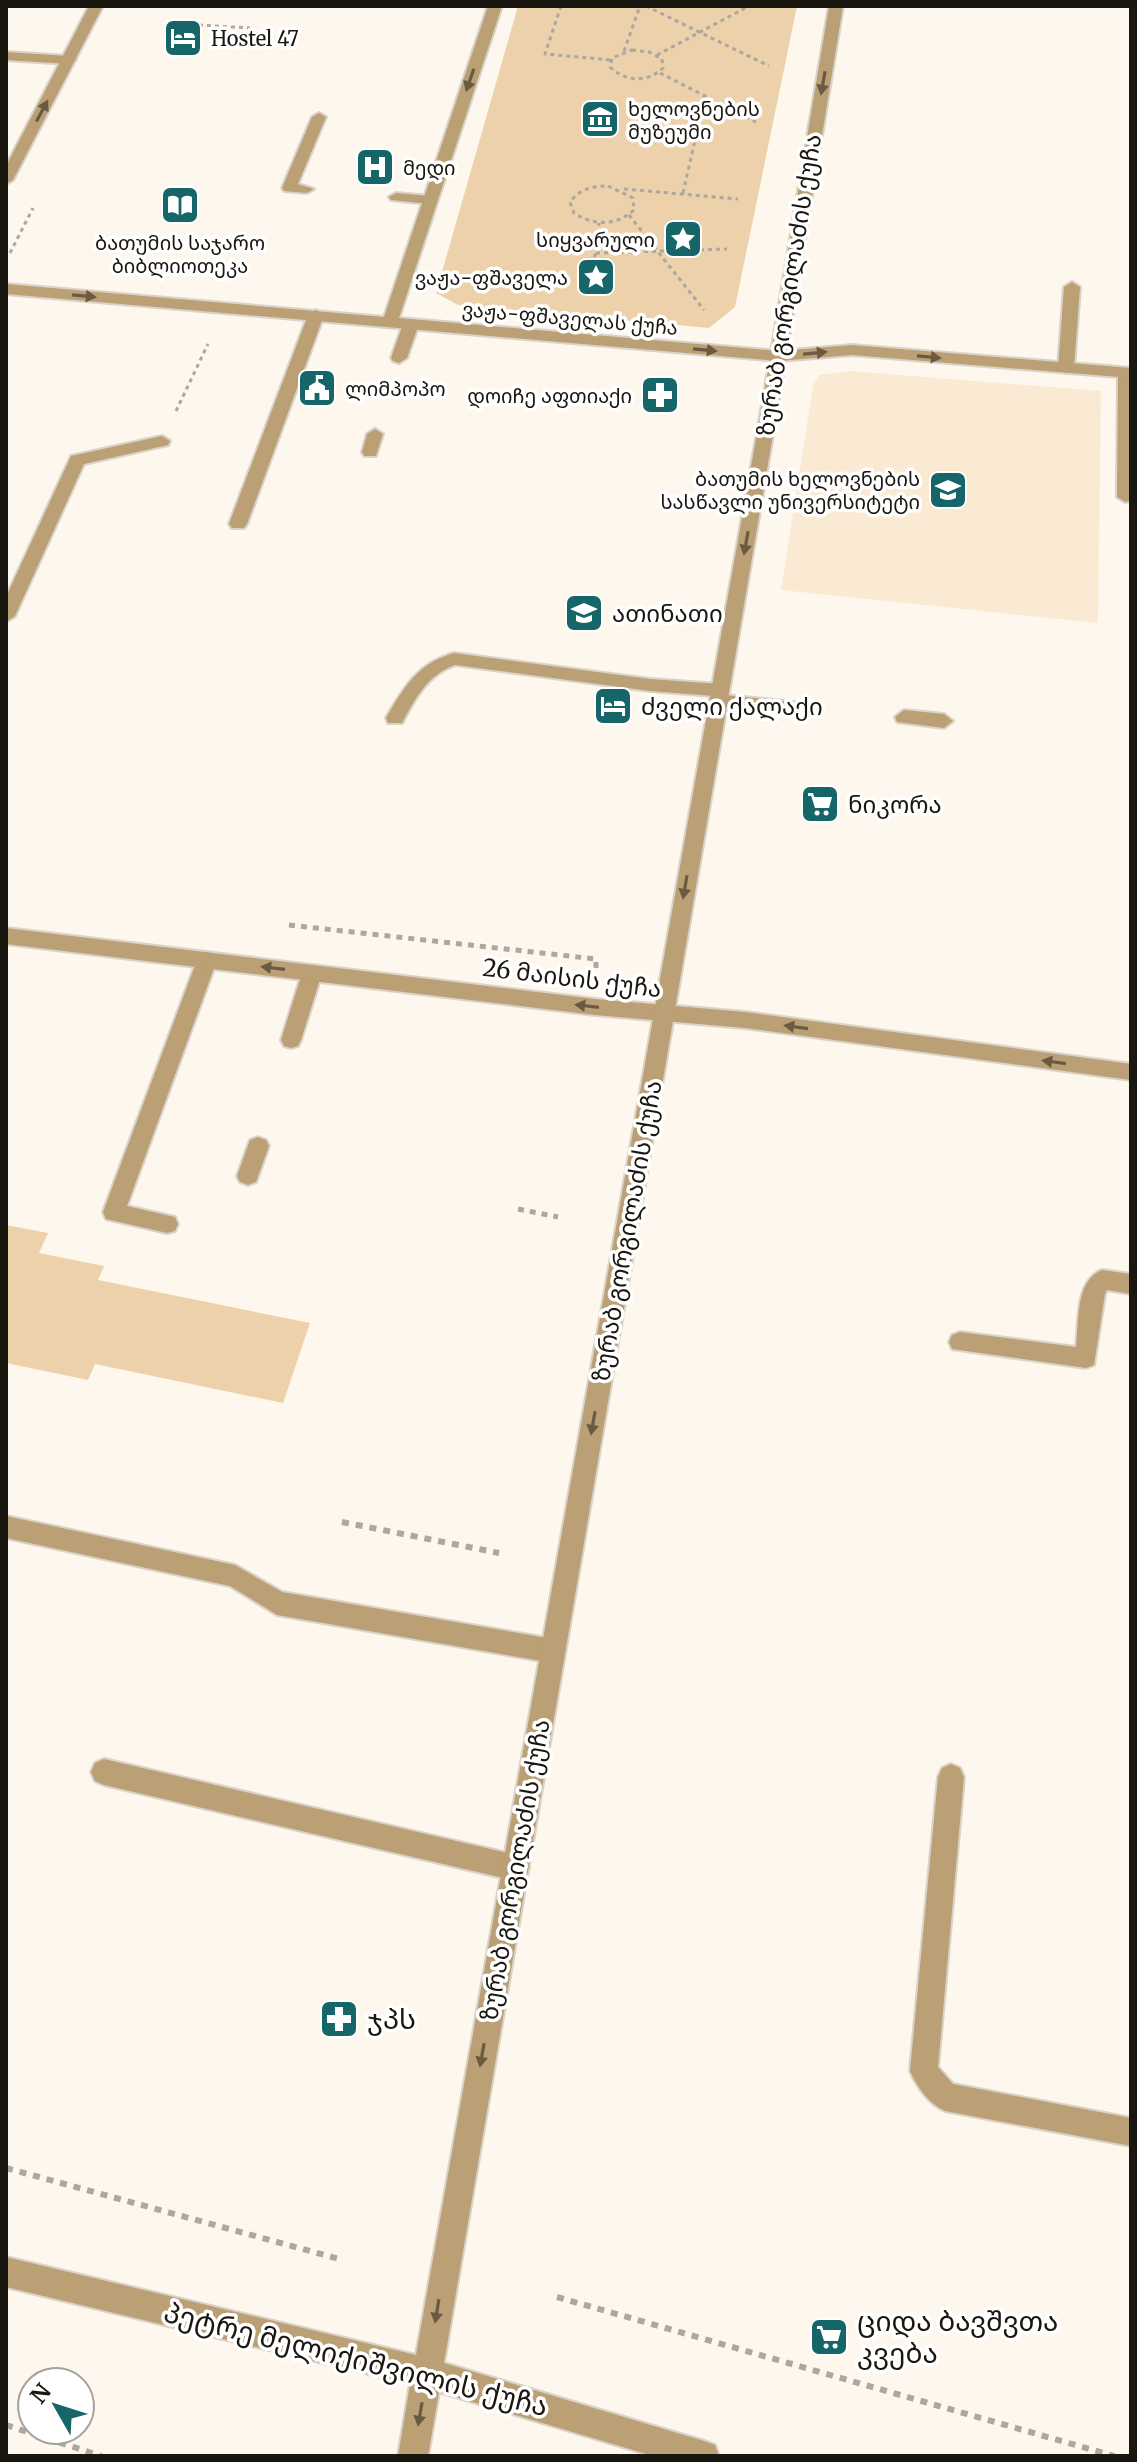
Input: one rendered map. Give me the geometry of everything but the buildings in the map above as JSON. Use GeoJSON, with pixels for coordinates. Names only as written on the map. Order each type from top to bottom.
{"type":"FeatureCollection","features":[{"type":"Feature","properties":{"kind":"street"},"geometry":{"type":"LineString","coordinates":[[6,180],[12,155],[69,60],[96,6]]}},
{"type":"Feature","properties":{"kind":"street"},"geometry":{"type":"LineString","coordinates":[[390,323],[495,6]]}},
{"type":"Feature","properties":{"kind":"street","name":"ზურაბ გორგილაძის ქუჩა"},"geometry":{"type":"LineString","coordinates":[[413,2456],[779,356],[836,6]]}},
{"type":"Feature","properties":{"kind":"street"},"geometry":{"type":"LineString","coordinates":[[6,56],[69,60]]}},
{"type":"Feature","properties":{"kind":"street"},"geometry":{"type":"LineString","coordinates":[[307,189],[289,188],[319,117]]}},
{"type":"Feature","properties":{"kind":"street"},"geometry":{"type":"LineString","coordinates":[[396,197],[430,200]]}},
{"type":"Feature","properties":{"kind":"street"},"geometry":{"type":"LineString","coordinates":[[1066,368],[1072,287]]}},
{"type":"Feature","properties":{"kind":"street","name":"ვაჟა-ფშაველას ქუჩა"},"geometry":{"type":"LineString","coordinates":[[6,289],[779,356],[852,350],[1128,373]]}},
{"type":"Feature","properties":{"kind":"street"},"geometry":{"type":"LineString","coordinates":[[238,524],[316,315]]}},
{"type":"Feature","properties":{"kind":"street"},"geometry":{"type":"LineString","coordinates":[[399,358],[411,324]]}},
{"type":"Feature","properties":{"kind":"street"},"geometry":{"type":"LineString","coordinates":[[1125,497],[1128,373]]}},
{"type":"Feature","properties":{"kind":"street"},"geometry":{"type":"LineString","coordinates":[[370,452],[375,434]]}},
{"type":"Feature","properties":{"kind":"street"},"geometry":{"type":"LineString","coordinates":[[6,616],[77,460],[162,441]]}},
{"type":"Feature","properties":{"kind":"street"},"geometry":{"type":"LineString","coordinates":[[395,718],[422,674],[438,663],[454,659],[794,708]]}},
{"type":"Feature","properties":{"kind":"street"},"geometry":{"type":"LineString","coordinates":[[904,717],[944,721]]}},
{"type":"Feature","properties":{"kind":"street","name":"26 მაისის ქუჩა"},"geometry":{"type":"LineString","coordinates":[[6,936],[664,1015],[745,1020],[1131,1072]]}},
{"type":"Feature","properties":{"kind":"street"},"geometry":{"type":"LineString","coordinates":[[167,1224],[114,1212],[207,960]]}},
{"type":"Feature","properties":{"kind":"street"},"geometry":{"type":"LineString","coordinates":[[291,1040],[312,973]]}},
{"type":"Feature","properties":{"kind":"street"},"geometry":{"type":"LineString","coordinates":[[248,1176],[258,1146]]}},
{"type":"Feature","properties":{"kind":"street"},"geometry":{"type":"LineString","coordinates":[[960,1342],[1086,1358],[1094,1291],[1102,1280],[1131,1284]]}},
{"type":"Feature","properties":{"kind":"street"},"geometry":{"type":"LineString","coordinates":[[6,1527],[235,1576],[277,1603],[553,1651]]}},
{"type":"Feature","properties":{"kind":"street"},"geometry":{"type":"LineString","coordinates":[[104,1772],[516,1868]]}},
{"type":"Feature","properties":{"kind":"street"},"geometry":{"type":"LineString","coordinates":[[951,1777],[924,2071],[945,2097],[1131,2132]]}},
{"type":"Feature","properties":{"kind":"street","name":"პეტრე მელიქიშვილის ქუჩა"},"geometry":{"type":"LineString","coordinates":[[6,2272],[427,2373],[704,2456]]}},
{"type":"Feature","properties":{"kind":"path"},"geometry":{"type":"LineString","coordinates":[[561,6],[545,54],[611,60],[624,52],[641,50],[657,55],[664,63],[660,73],[646,79],[627,78],[614,72],[611,60]]}},
{"type":"Feature","properties":{"kind":"path"},"geometry":{"type":"LineString","coordinates":[[624,52],[643,6],[769,66]]}},
{"type":"Feature","properties":{"kind":"path"},"geometry":{"type":"LineString","coordinates":[[657,55],[749,6]]}},
{"type":"Feature","properties":{"kind":"path"},"geometry":{"type":"LineString","coordinates":[[199,25],[250,28]]}},
{"type":"Feature","properties":{"kind":"path"},"geometry":{"type":"LineString","coordinates":[[660,73],[756,122]]}},
{"type":"Feature","properties":{"kind":"path"},"geometry":{"type":"LineString","coordinates":[[683,193],[705,96]]}},
{"type":"Feature","properties":{"kind":"path"},"geometry":{"type":"LineString","coordinates":[[619,189],[633,198],[634,210],[629,215],[610,223],[599,223],[574,213],[570,202],[573,196],[598,186],[738,199]]}},
{"type":"Feature","properties":{"kind":"path"},"geometry":{"type":"LineString","coordinates":[[629,215],[712,320]]}},
{"type":"Feature","properties":{"kind":"path"},"geometry":{"type":"LineString","coordinates":[[588,272],[596,253],[599,223]]}},
{"type":"Feature","properties":{"kind":"path"},"geometry":{"type":"LineString","coordinates":[[596,253],[727,249]]}},
{"type":"Feature","properties":{"kind":"path"},"geometry":{"type":"LineString","coordinates":[[162,441],[213,332]]}},
{"type":"Feature","properties":{"kind":"path"},"geometry":{"type":"LineString","coordinates":[[286,925],[596,959]]}},
{"type":"Feature","properties":{"kind":"path"},"geometry":{"type":"LineString","coordinates":[[518,1209],[558,1217]]}},
{"type":"Feature","properties":{"kind":"path"},"geometry":{"type":"LineString","coordinates":[[342,1522],[499,1553]]}},
{"type":"Feature","properties":{"kind":"path"},"geometry":{"type":"LineString","coordinates":[[6,2168],[343,2260]]}},
{"type":"Feature","properties":{"kind":"path"},"geometry":{"type":"LineString","coordinates":[[557,2297],[1114,2456]]}},
{"type":"Feature","properties":{"kind":"path"},"geometry":{"type":"LineString","coordinates":[[6,2425],[101,2456]]}},
{"type":"Feature","properties":{"kind":"shaded area"},"geometry":{"type":"Polygon","coordinates":[[[518,6],[797,6],[735,307],[709,328],[458,305],[436,293],[518,6]]]}},
{"type":"Feature","properties":{"kind":"shaded area","name":"ბათუმის ხელოვნების სასწავლი უნივერსიტეტი"},"geometry":{"type":"Polygon","coordinates":[[[850,371],[1101,391],[1098,623],[781,590],[813,386],[819,375],[850,371]]]}},
{"type":"Feature","properties":{"kind":"shaded area"},"geometry":{"type":"Polygon","coordinates":[[[6,1225],[48,1233],[39,1253],[104,1266],[98,1280],[310,1323],[283,1403],[95,1364],[88,1380],[6,1363],[6,1225]]]}},
{"type":"Feature","properties":{"kind":"place","name":"Hostel 47"},"geometry":{"type":"Point","coordinates":[183,38]}},
{"type":"Feature","properties":{"kind":"place","name":"ხელოვნების მუზეუმი"},"geometry":{"type":"Point","coordinates":[600,119]}},
{"type":"Feature","properties":{"kind":"place","name":"მედი"},"geometry":{"type":"Point","coordinates":[375,167]}},
{"type":"Feature","properties":{"kind":"place","name":"ბათუმის საჯარო ბიბლიოთეკა"},"geometry":{"type":"Point","coordinates":[180,205]}},
{"type":"Feature","properties":{"kind":"place","name":"სიყვარული"},"geometry":{"type":"Point","coordinates":[683,239]}},
{"type":"Feature","properties":{"kind":"place","name":"ვაჟა-ფშაველა"},"geometry":{"type":"Point","coordinates":[596,277]}},
{"type":"Feature","properties":{"kind":"place","name":"ლიმპოპო"},"geometry":{"type":"Point","coordinates":[317,388]}},
{"type":"Feature","properties":{"kind":"place","name":"დოიჩე აფთიაქი"},"geometry":{"type":"Point","coordinates":[660,395]}},
{"type":"Feature","properties":{"kind":"place","name":"ბათუმის ხელოვნების სასწავლი უნივერსიტეტი"},"geometry":{"type":"Point","coordinates":[948,490]}},
{"type":"Feature","properties":{"kind":"place","name":"ათინათი"},"geometry":{"type":"Point","coordinates":[584,613]}},
{"type":"Feature","properties":{"kind":"place","name":"ძველი ქალაქი"},"geometry":{"type":"Point","coordinates":[613,706]}},
{"type":"Feature","properties":{"kind":"place","name":"ნიკორა"},"geometry":{"type":"Point","coordinates":[820,804]}},
{"type":"Feature","properties":{"kind":"place","name":"ჯპს"},"geometry":{"type":"Point","coordinates":[339,2019]}},
{"type":"Feature","properties":{"kind":"place","name":"ციდა ბავშვთა კვება"},"geometry":{"type":"Point","coordinates":[829,2337]}}]}
